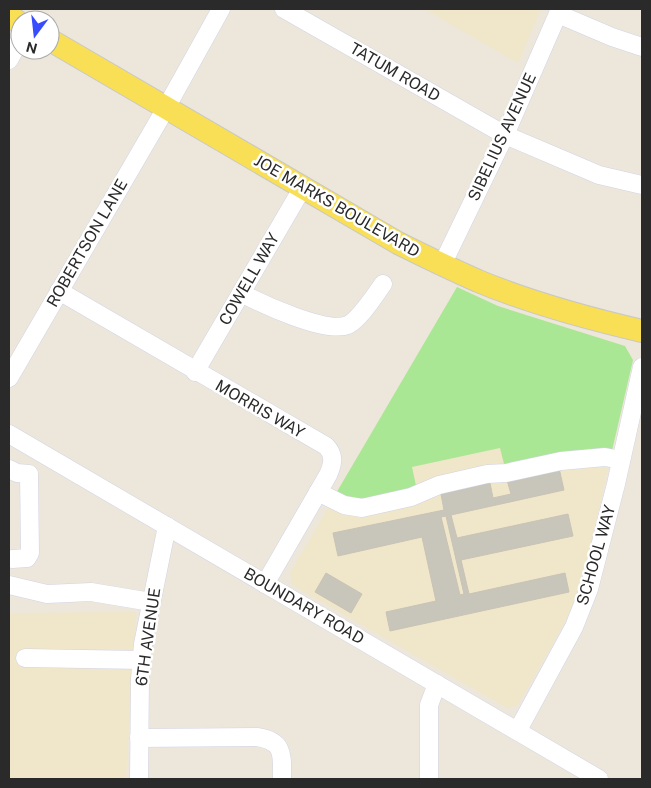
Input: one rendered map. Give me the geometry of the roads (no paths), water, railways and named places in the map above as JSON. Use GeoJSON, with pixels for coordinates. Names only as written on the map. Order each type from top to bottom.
{"type":"FeatureCollection","features":[{"type":"Feature","properties":{"kind":"main road","name":"JOE MARKS BOULEVARD"},"geometry":{"type":"LineString","coordinates":[[60,46],[398,243],[442,265],[555,309],[642,331]]}},
{"type":"Feature","properties":{"kind":"street"},"geometry":{"type":"LineString","coordinates":[[166,108],[221,9]]}},
{"type":"Feature","properties":{"kind":"street","name":"TATUM ROAD"},"geometry":{"type":"LineString","coordinates":[[284,9],[505,134],[599,175],[642,185]]}},
{"type":"Feature","properties":{"kind":"street"},"geometry":{"type":"LineString","coordinates":[[559,12],[619,40],[642,47]]}},
{"type":"Feature","properties":{"kind":"street","name":"SIBELIUS AVENUE"},"geometry":{"type":"LineString","coordinates":[[442,265],[505,134],[559,12]]}},
{"type":"Feature","properties":{"kind":"street","name":"ROBERTSON LANE"},"geometry":{"type":"LineString","coordinates":[[9,378],[166,108]]}},
{"type":"Feature","properties":{"kind":"street","name":"COWELL WAY"},"geometry":{"type":"LineString","coordinates":[[196,372],[302,187]]}},
{"type":"Feature","properties":{"kind":"street"},"geometry":{"type":"LineString","coordinates":[[241,293],[286,314],[330,326],[341,327],[355,320],[383,284]]}},
{"type":"Feature","properties":{"kind":"street","name":"MORRIS WAY"},"geometry":{"type":"LineString","coordinates":[[58,291],[328,449],[333,459],[330,469],[265,584]]}},
{"type":"Feature","properties":{"kind":"street","name":"SCHOOL WAY"},"geometry":{"type":"LineString","coordinates":[[518,730],[574,627],[589,589],[642,367]]}},
{"type":"Feature","properties":{"kind":"street","name":"BOUNDARY ROAD"},"geometry":{"type":"LineString","coordinates":[[9,434],[518,730],[596,778]]}},
{"type":"Feature","properties":{"kind":"street"},"geometry":{"type":"LineString","coordinates":[[12,559],[27,558],[30,552],[30,474],[42,454]]}},
{"type":"Feature","properties":{"kind":"street"},"geometry":{"type":"LineString","coordinates":[[318,492],[344,505],[362,508],[411,497],[439,485],[487,474],[506,473],[561,461],[605,457],[621,460]]}},
{"type":"Feature","properties":{"kind":"street"},"geometry":{"type":"LineString","coordinates":[[9,469],[17,473],[30,474]]}},
{"type":"Feature","properties":{"kind":"street","name":"6TH AVENUE"},"geometry":{"type":"LineString","coordinates":[[139,779],[142,660],[151,602],[167,526]]}},
{"type":"Feature","properties":{"kind":"street"},"geometry":{"type":"LineString","coordinates":[[9,585],[47,594],[91,592],[151,602]]}},
{"type":"Feature","properties":{"kind":"street"},"geometry":{"type":"LineString","coordinates":[[25,658],[142,660]]}},
{"type":"Feature","properties":{"kind":"street"},"geometry":{"type":"LineString","coordinates":[[429,779],[429,705],[437,684]]}},
{"type":"Feature","properties":{"kind":"street"},"geometry":{"type":"LineString","coordinates":[[139,738],[267,738],[276,744],[281,752],[282,779]]}}]}
